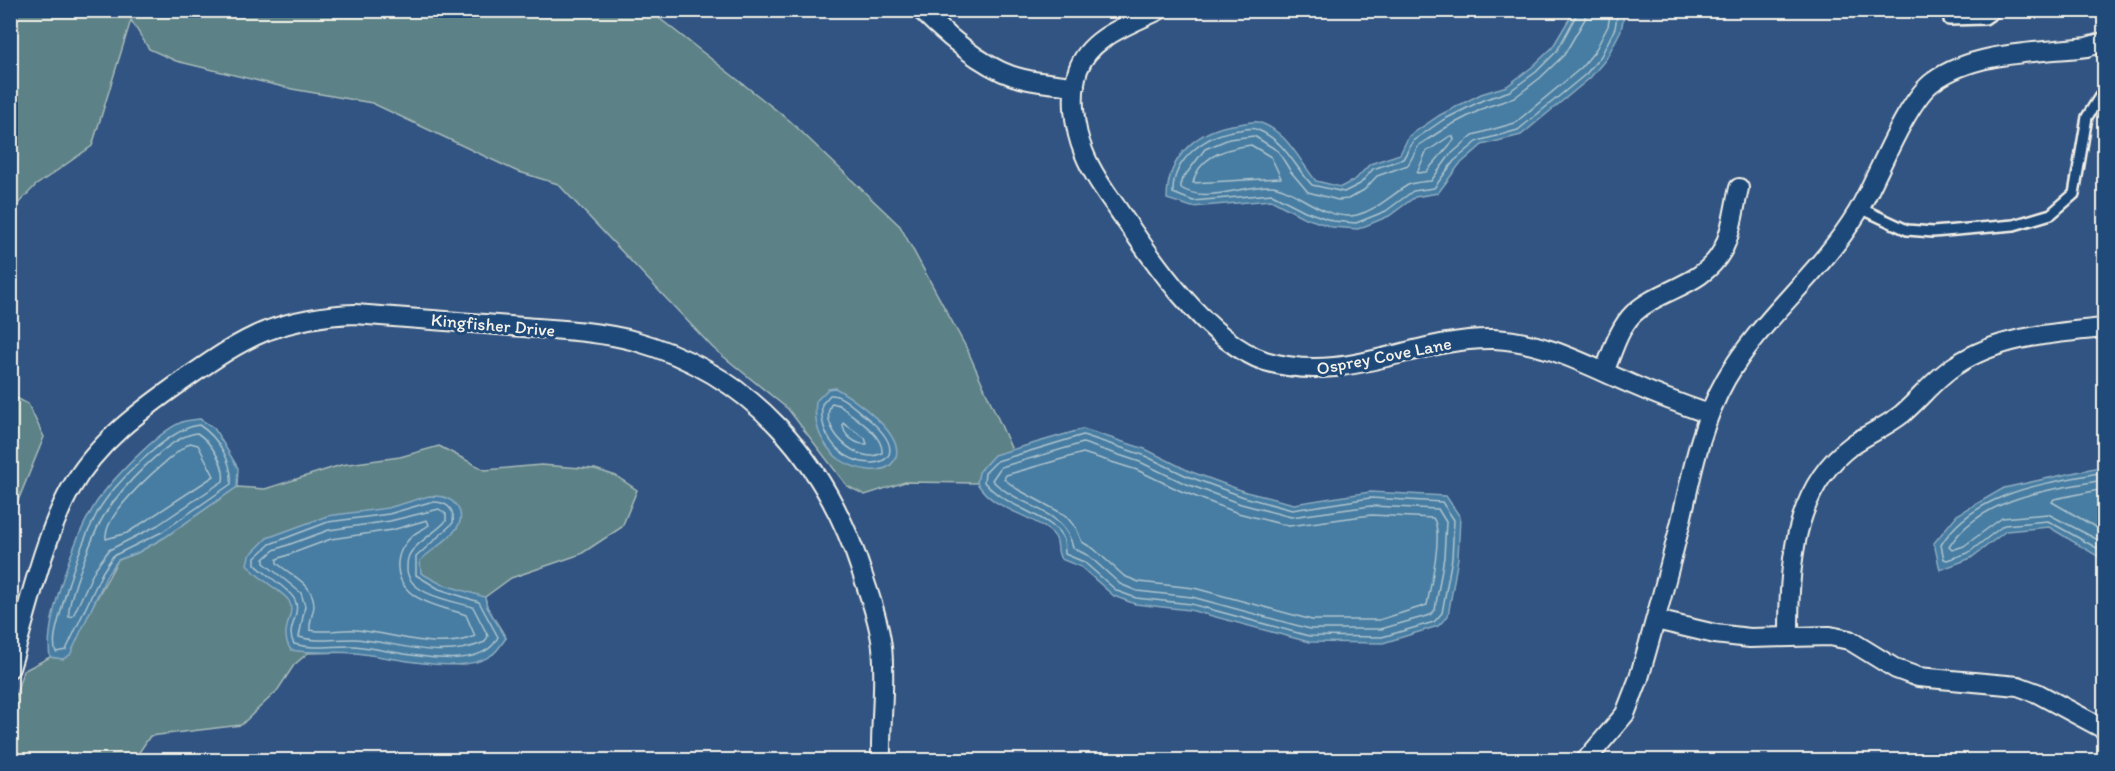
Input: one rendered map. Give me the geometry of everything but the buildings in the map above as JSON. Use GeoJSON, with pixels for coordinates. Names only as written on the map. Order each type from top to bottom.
{"type":"FeatureCollection","features":[{"type":"Feature","properties":{"kind":"street"},"geometry":{"type":"LineString","coordinates":[[921,10],[985,63],[1003,73],[1023,79],[1075,86]]}},
{"type":"Feature","properties":{"kind":"street","name":"Osprey Cove Lane"},"geometry":{"type":"LineString","coordinates":[[1159,10],[1115,31],[1095,45],[1078,69],[1075,86],[1078,133],[1094,173],[1173,285],[1219,334],[1239,349],[1262,360],[1291,368],[1331,369],[1457,342],[1492,339],[1550,349],[1709,414]]}},
{"type":"Feature","properties":{"kind":"street"},"geometry":{"type":"LineString","coordinates":[[1586,760],[1625,714],[1639,678],[1656,620],[1698,446],[1709,414],[1746,346],[1771,315],[1820,264],[1860,208],[1914,100],[1934,80],[1974,63],[2087,47],[2104,42]]}},
{"type":"Feature","properties":{"kind":"street"},"geometry":{"type":"LineString","coordinates":[[1604,372],[1624,325],[1633,314],[1697,279],[1711,267],[1724,247],[1739,188]]}},
{"type":"Feature","properties":{"kind":"street","name":"Kingfisher Drive"},"geometry":{"type":"LineString","coordinates":[[10,668],[55,524],[70,491],[84,468],[131,417],[231,348],[295,321],[325,315],[356,314],[593,333],[652,347],[705,370],[764,413],[815,471],[836,504],[852,541],[871,599],[882,645],[881,760]]}},
{"type":"Feature","properties":{"kind":"street"},"geometry":{"type":"LineString","coordinates":[[1789,636],[1789,586],[1794,546],[1812,493],[1836,459],[1851,446],[1900,416],[1948,371],[1978,352],[2041,334],[2104,328]]}},
{"type":"Feature","properties":{"kind":"street"},"geometry":{"type":"LineString","coordinates":[[1656,620],[1715,634],[1750,638],[1830,636],[1849,640],[1896,669],[1918,677],[2018,686],[2037,693],[2104,729]]}},
{"type":"Feature","properties":{"kind":"lane"},"geometry":{"type":"LineString","coordinates":[[1949,20],[1986,19],[1998,10]]}},
{"type":"Feature","properties":{"kind":"lane"},"geometry":{"type":"LineString","coordinates":[[1860,208],[1907,230],[1933,232],[2014,225],[2051,214],[2074,194],[2087,117],[2104,90]]}},
{"type":"Feature","properties":{"kind":"green space"},"geometry":{"type":"Polygon","coordinates":[[[11,11],[650,11],[789,120],[900,226],[967,349],[1012,450],[989,461],[982,470],[977,483],[905,482],[865,495],[847,486],[788,409],[713,348],[558,184],[516,171],[372,103],[292,89],[176,61],[149,49],[131,20],[92,146],[35,186],[11,211],[11,11]]]}},
{"type":"Feature","properties":{"kind":"green space"},"geometry":{"type":"Polygon","coordinates":[[[11,395],[28,404],[44,437],[11,518],[11,395]]]}},
{"type":"Feature","properties":{"kind":"green space"},"geometry":{"type":"Polygon","coordinates":[[[439,446],[485,470],[541,465],[595,469],[616,476],[637,490],[622,527],[581,554],[511,578],[485,597],[487,607],[506,638],[493,654],[462,665],[417,662],[354,652],[308,653],[294,665],[277,691],[241,725],[150,736],[134,760],[11,760],[11,711],[23,671],[50,657],[63,659],[118,560],[137,553],[165,537],[237,487],[265,489],[341,465],[400,457],[439,446]]]}},
{"type":"Feature","properties":{"kind":"water"},"geometry":{"type":"Polygon","coordinates":[[[1574,11],[1625,11],[1621,30],[1606,59],[1590,78],[1521,135],[1482,145],[1459,165],[1438,193],[1415,197],[1389,216],[1358,229],[1332,227],[1303,217],[1271,200],[1192,207],[1167,199],[1172,170],[1179,157],[1198,138],[1225,127],[1254,122],[1268,126],[1284,139],[1316,181],[1341,187],[1356,179],[1370,164],[1400,154],[1409,136],[1440,115],[1481,94],[1507,86],[1552,48],[1574,11]]]}},
{"type":"Feature","properties":{"kind":"water"},"geometry":{"type":"Polygon","coordinates":[[[835,388],[854,400],[887,430],[897,451],[894,461],[889,466],[883,469],[867,470],[852,466],[839,459],[826,446],[817,426],[816,401],[828,389],[835,388]]]}},
{"type":"Feature","properties":{"kind":"water"},"geometry":{"type":"Polygon","coordinates":[[[200,419],[214,428],[238,468],[237,487],[165,537],[137,553],[118,560],[107,575],[70,655],[63,659],[50,657],[49,642],[52,623],[62,581],[77,539],[99,498],[120,473],[160,436],[182,422],[200,419]]]}},
{"type":"Feature","properties":{"kind":"water"},"geometry":{"type":"Polygon","coordinates":[[[1083,429],[1145,449],[1189,471],[1246,492],[1294,504],[1370,492],[1446,496],[1460,517],[1458,558],[1448,616],[1438,626],[1383,643],[1309,642],[1190,610],[1135,604],[1114,596],[1081,567],[1061,559],[1052,533],[993,500],[977,483],[979,472],[994,455],[1083,429]]]}},
{"type":"Feature","properties":{"kind":"water"},"geometry":{"type":"Polygon","coordinates":[[[2104,466],[2104,560],[2049,527],[2006,531],[1971,558],[1940,570],[1934,543],[1957,515],[2004,488],[2104,466]]]}},
{"type":"Feature","properties":{"kind":"water"},"geometry":{"type":"Polygon","coordinates":[[[429,496],[443,497],[452,501],[460,513],[460,521],[450,536],[420,561],[421,573],[441,584],[485,597],[487,607],[506,638],[497,650],[481,660],[447,665],[355,653],[291,650],[286,636],[291,612],[289,601],[251,570],[247,564],[249,556],[267,538],[327,516],[388,508],[429,496]]]}}]}
